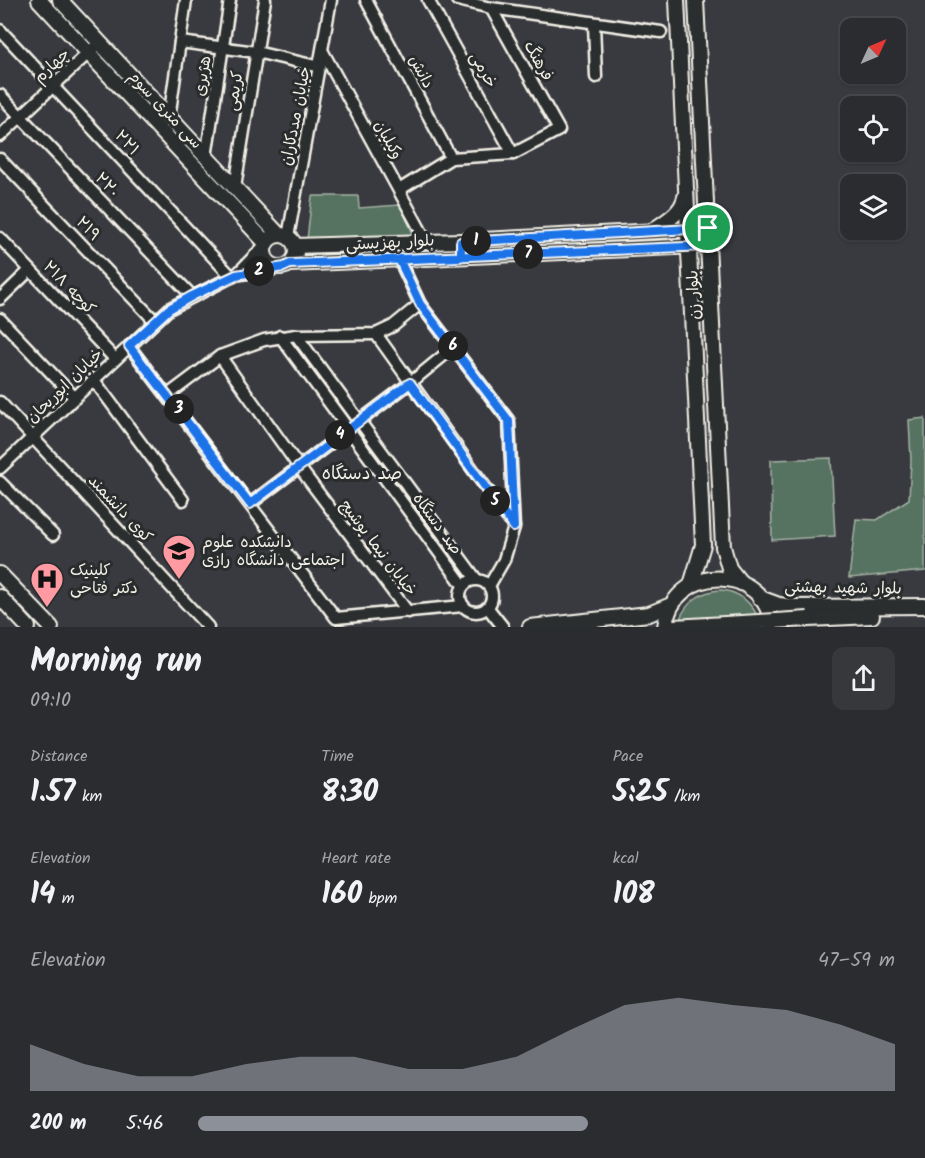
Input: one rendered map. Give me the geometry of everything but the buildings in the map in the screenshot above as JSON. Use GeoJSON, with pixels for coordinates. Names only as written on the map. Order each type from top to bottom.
{"type":"FeatureCollection","features":[{"type":"Feature","properties":{"kind":"main road","name":"سی متری سوم"},"geometry":{"type":"LineString","coordinates":[[39,0],[169,118],[288,240]]}},
{"type":"Feature","properties":{"kind":"main road","name":"سی متری سوم"},"geometry":{"type":"LineString","coordinates":[[60,0],[94,48],[266,244]]}},
{"type":"Feature","properties":{"kind":"main road","name":"بلوار زن"},"geometry":{"type":"LineString","coordinates":[[677,0],[703,545],[691,585]]}},
{"type":"Feature","properties":{"kind":"main road","name":"بلوار زن"},"geometry":{"type":"LineString","coordinates":[[696,0],[723,547],[729,567],[741,583]]}},
{"type":"Feature","properties":{"kind":"main road"},"geometry":{"type":"LineString","coordinates":[[652,231],[677,212],[684,203],[687,192]]}},
{"type":"Feature","properties":{"kind":"main road","name":"بلوار بهزیستی"},"geometry":{"type":"LineString","coordinates":[[288,240],[461,242],[708,228]]}},
{"type":"Feature","properties":{"kind":"main road"},"geometry":{"type":"LineString","coordinates":[[272,237],[288,240],[296,256],[285,266],[271,265],[264,252],[266,244],[272,237]]}},
{"type":"Feature","properties":{"kind":"main road"},"geometry":{"type":"LineString","coordinates":[[461,242],[461,257]]}},
{"type":"Feature","properties":{"kind":"main road","name":"بلوار بهزیستی"},"geometry":{"type":"LineString","coordinates":[[285,266],[708,246]]}},
{"type":"Feature","properties":{"kind":"main road"},"geometry":{"type":"LineString","coordinates":[[702,533],[711,537],[723,532]]}},
{"type":"Feature","properties":{"kind":"main road"},"geometry":{"type":"LineString","coordinates":[[0,574],[47,625]]}},
{"type":"Feature","properties":{"kind":"main road"},"geometry":{"type":"LineString","coordinates":[[665,627],[671,606],[683,591],[691,585],[716,578],[741,583],[760,598],[767,609],[772,627]]}},
{"type":"Feature","properties":{"kind":"main road"},"geometry":{"type":"LineString","coordinates":[[0,597],[26,626]]}},
{"type":"Feature","properties":{"kind":"main road","name":"بلوار شهید بهشتی"},"geometry":{"type":"LineString","coordinates":[[760,598],[804,613],[925,606]]}},
{"type":"Feature","properties":{"kind":"main road"},"geometry":{"type":"LineString","coordinates":[[530,627],[631,617],[649,614],[671,606]]}},
{"type":"Feature","properties":{"kind":"main road"},"geometry":{"type":"LineString","coordinates":[[674,627],[804,613],[925,614]]}},
{"type":"Feature","properties":{"kind":"main road"},"geometry":{"type":"LineString","coordinates":[[795,627],[795,618],[804,613]]}},
{"type":"Feature","properties":{"kind":"main road"},"geometry":{"type":"LineString","coordinates":[[631,617],[644,627]]}},
{"type":"Feature","properties":{"kind":"street"},"geometry":{"type":"LineString","coordinates":[[169,118],[186,0]]}},
{"type":"Feature","properties":{"kind":"street","name":"هژبری"},"geometry":{"type":"LineString","coordinates":[[206,157],[230,0]]}},
{"type":"Feature","properties":{"kind":"street","name":"کریمی"},"geometry":{"type":"LineString","coordinates":[[235,187],[265,0]]}},
{"type":"Feature","properties":{"kind":"street","name":"خیابان مددکاران"},"geometry":{"type":"LineString","coordinates":[[288,240],[332,0]]}},
{"type":"Feature","properties":{"kind":"street","name":"دانش"},"geometry":{"type":"LineString","coordinates":[[366,0],[451,158]]}},
{"type":"Feature","properties":{"kind":"street","name":"خرمی"},"geometry":{"type":"LineString","coordinates":[[428,0],[513,154]]}},
{"type":"Feature","properties":{"kind":"street"},"geometry":{"type":"LineString","coordinates":[[457,0],[491,8],[661,32]]}},
{"type":"Feature","properties":{"kind":"street","name":"فرهنگ"},"geometry":{"type":"LineString","coordinates":[[491,8],[559,130],[513,154]]}},
{"type":"Feature","properties":{"kind":"street"},"geometry":{"type":"LineString","coordinates":[[594,23],[596,77]]}},
{"type":"Feature","properties":{"kind":"street","name":"۲۲۱"},"geometry":{"type":"LineString","coordinates":[[0,30],[234,276]]}},
{"type":"Feature","properties":{"kind":"street"},"geometry":{"type":"LineString","coordinates":[[180,42],[256,52],[320,67]]}},
{"type":"Feature","properties":{"kind":"street","name":"چهارم"},"geometry":{"type":"LineString","coordinates":[[0,136],[94,48]]}},
{"type":"Feature","properties":{"kind":"street","name":"وکیلیان"},"geometry":{"type":"LineString","coordinates":[[322,52],[428,242]]}},
{"type":"Feature","properties":{"kind":"street","name":"۲۲۰"},"geometry":{"type":"LineString","coordinates":[[0,95],[192,296]]}},
{"type":"Feature","properties":{"kind":"street"},"geometry":{"type":"LineString","coordinates":[[399,190],[451,158],[513,154]]}},
{"type":"Feature","properties":{"kind":"street","name":"۲۱۹"},"geometry":{"type":"LineString","coordinates":[[0,159],[155,321]]}},
{"type":"Feature","properties":{"kind":"street","name":"کوچه ۲۱۸"},"geometry":{"type":"LineString","coordinates":[[0,238],[115,359]]}},
{"type":"Feature","properties":{"kind":"street"},"geometry":{"type":"LineString","coordinates":[[234,276],[266,244]]}},
{"type":"Feature","properties":{"kind":"street"},"geometry":{"type":"LineString","coordinates":[[399,259],[420,304],[509,421],[514,527],[504,560],[489,586]]}},
{"type":"Feature","properties":{"kind":"street","name":"خیابان ابوریحان"},"geometry":{"type":"LineString","coordinates":[[0,468],[169,309],[234,276],[285,266]]}},
{"type":"Feature","properties":{"kind":"street"},"geometry":{"type":"LineString","coordinates":[[0,298],[30,270]]}},
{"type":"Feature","properties":{"kind":"street"},"geometry":{"type":"LineString","coordinates":[[168,395],[220,357],[264,340],[296,334],[376,334],[393,326],[420,304]]}},
{"type":"Feature","properties":{"kind":"street"},"geometry":{"type":"LineString","coordinates":[[0,319],[75,398]]}},
{"type":"Feature","properties":{"kind":"street","name":"صد دستگاه"},"geometry":{"type":"LineString","coordinates":[[296,334],[476,579]]}},
{"type":"Feature","properties":{"kind":"street"},"geometry":{"type":"LineString","coordinates":[[376,334],[514,527]]}},
{"type":"Feature","properties":{"kind":"street","name":"صد دستگاه"},"geometry":{"type":"LineString","coordinates":[[280,336],[463,585]]}},
{"type":"Feature","properties":{"kind":"street"},"geometry":{"type":"LineString","coordinates":[[129,346],[336,618],[463,606]]}},
{"type":"Feature","properties":{"kind":"street"},"geometry":{"type":"LineString","coordinates":[[250,504],[454,347]]}},
{"type":"Feature","properties":{"kind":"street","name":"خیابان نیما یوشیج"},"geometry":{"type":"LineString","coordinates":[[220,357],[298,467],[408,612]]}},
{"type":"Feature","properties":{"kind":"street"},"geometry":{"type":"LineString","coordinates":[[94,380],[183,500]]}},
{"type":"Feature","properties":{"kind":"street","name":"کوی دانشمند"},"geometry":{"type":"LineString","coordinates":[[0,402],[208,627]]}},
{"type":"Feature","properties":{"kind":"street"},"geometry":{"type":"LineString","coordinates":[[0,482],[53,535]]}},
{"type":"Feature","properties":{"kind":"street"},"geometry":{"type":"LineString","coordinates":[[476,579],[486,582],[492,597],[488,608],[475,612],[468,611],[459,596],[463,585],[476,579]]}},
{"type":"Feature","properties":{"kind":"street"},"geometry":{"type":"LineString","coordinates":[[488,608],[503,627]]}},
{"type":"Feature","properties":{"kind":"green space"},"geometry":{"type":"Polygon","coordinates":[[[312,196],[358,196],[359,208],[400,205],[414,236],[307,240],[312,196]]]}},
{"type":"Feature","properties":{"kind":"green space"},"geometry":{"type":"Polygon","coordinates":[[[925,418],[925,571],[849,578],[856,519],[877,520],[909,499],[911,461],[909,420],[925,418]]]}},
{"type":"Feature","properties":{"kind":"green space"},"geometry":{"type":"Polygon","coordinates":[[[831,458],[835,536],[772,540],[771,460],[831,458]]]}},
{"type":"Feature","properties":{"kind":"green space"},"geometry":{"type":"Polygon","coordinates":[[[721,590],[735,593],[745,600],[754,610],[760,622],[679,621],[686,608],[695,599],[701,595],[721,590]]]}},
{"type":"Feature","properties":{"kind":"place","name":"دانشکده علوم اجتماعی دانشگاه رازی"},"geometry":{"type":"Point","coordinates":[179,580]}},
{"type":"Feature","properties":{"kind":"place","name":"کلینیک دکتر فتاحی"},"geometry":{"type":"Point","coordinates":[47,608]}},
{"type":"Feature","properties":{"kind":"district","name":"صد دستگاه"},"geometry":{"type":"Point","coordinates":[362,474]}},
{"type":"Feature","properties":{"kind":"route"},"geometry":{"type":"LineString","coordinates":[[708,228],[461,242],[461,257],[399,259],[290,264],[236,275],[169,309],[129,346],[250,504],[410,383],[514,527],[509,421],[454,347],[426,314],[399,259],[708,246],[708,228]]}}]}
